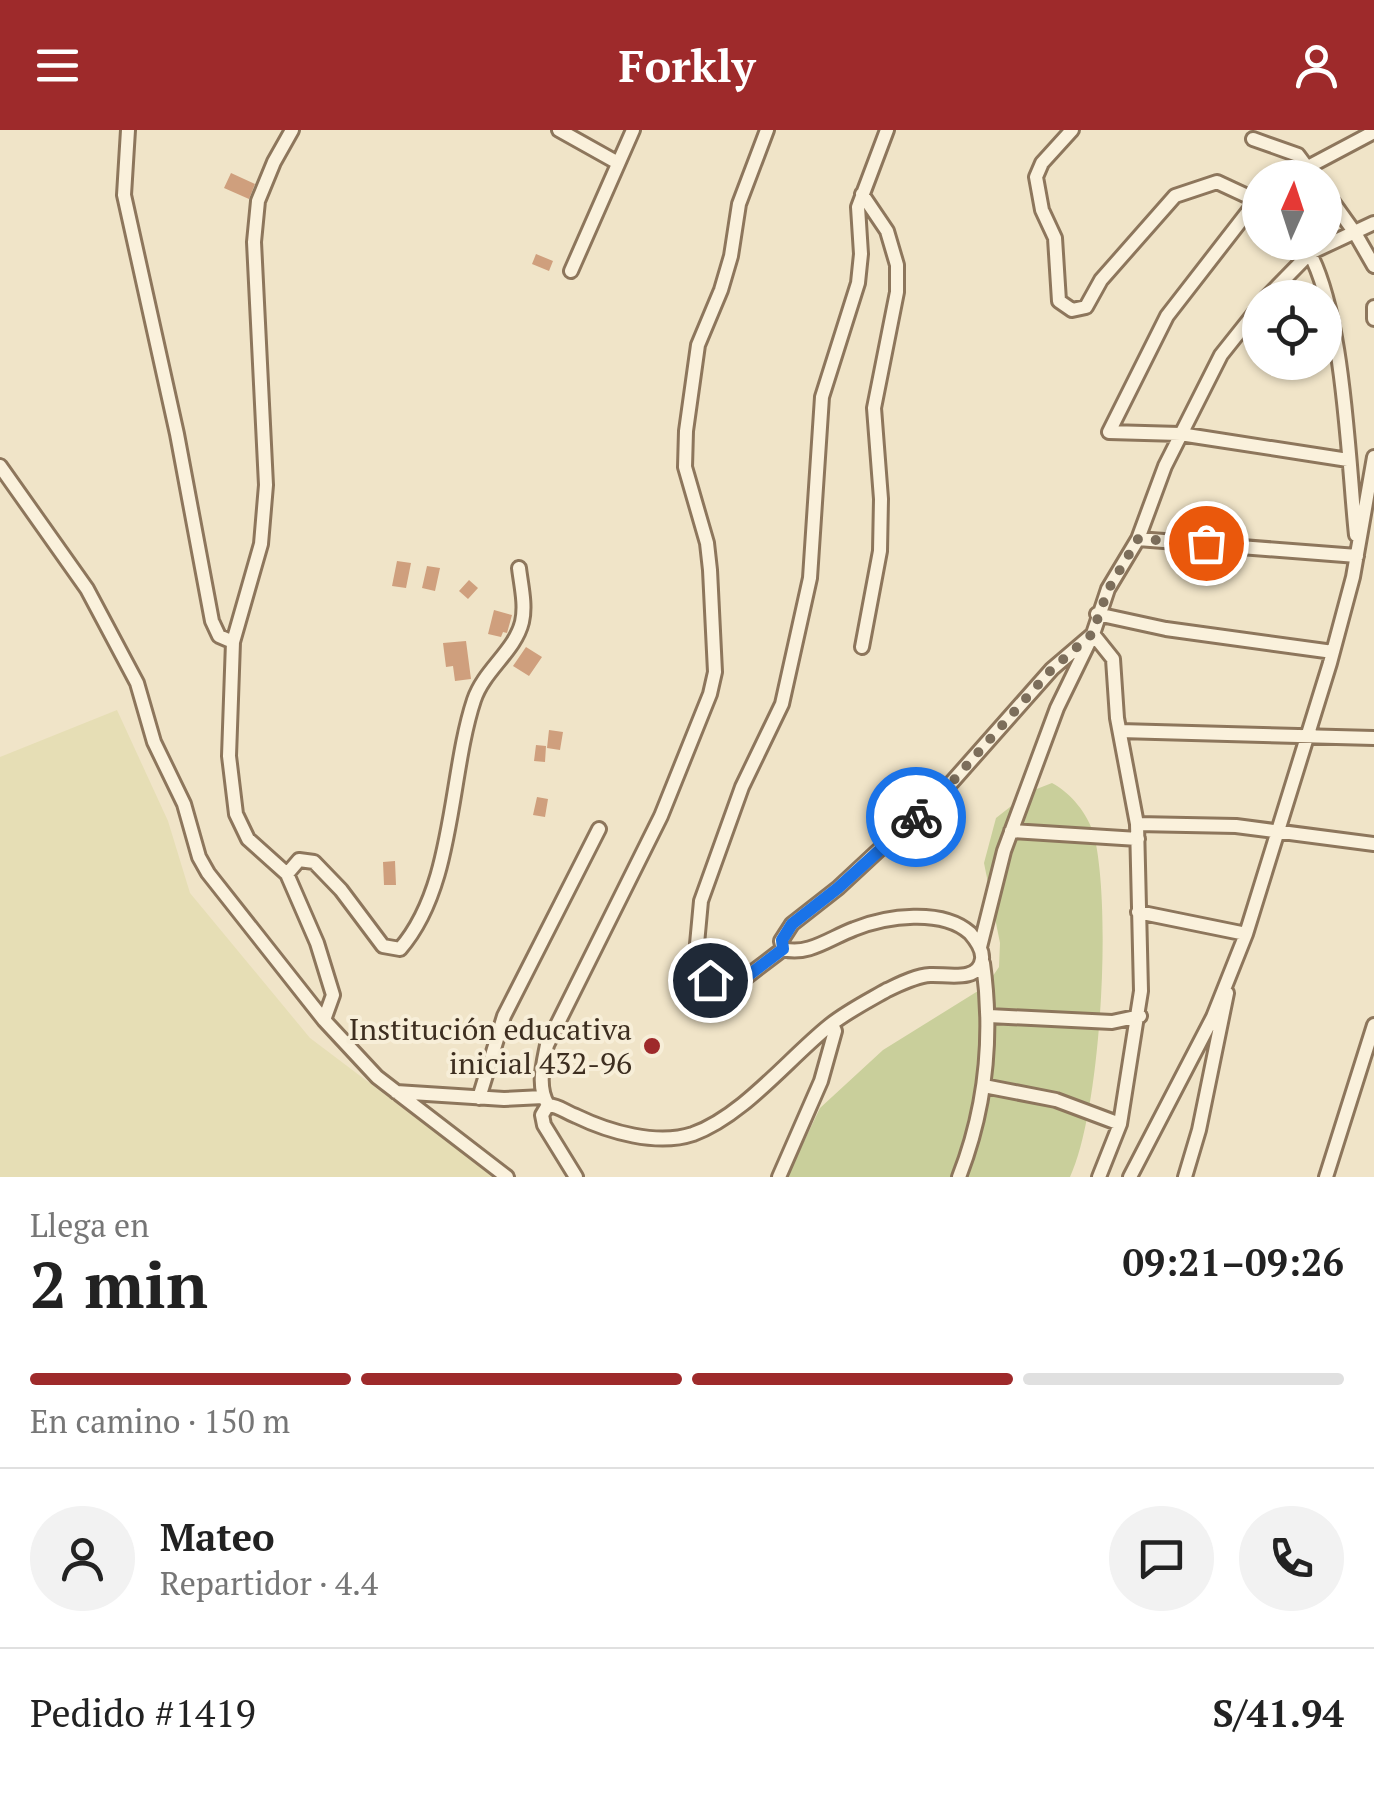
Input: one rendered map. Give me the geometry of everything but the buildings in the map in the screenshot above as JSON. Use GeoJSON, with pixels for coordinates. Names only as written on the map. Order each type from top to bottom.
{"type":"FeatureCollection","features":[{"type":"Feature","properties":{"kind":"street"},"geometry":{"type":"LineString","coordinates":[[128,130],[124,195],[136,262],[177,434],[212,621],[219,636],[233,642]]}},
{"type":"Feature","properties":{"kind":"street"},"geometry":{"type":"LineString","coordinates":[[292,130],[258,201],[254,242],[266,485],[260,544],[233,642],[229,756],[236,814],[248,839],[287,874],[317,943],[333,995],[324,1020]]}},
{"type":"Feature","properties":{"kind":"street"},"geometry":{"type":"LineString","coordinates":[[560,130],[618,163]]}},
{"type":"Feature","properties":{"kind":"street"},"geometry":{"type":"LineString","coordinates":[[572,271],[633,130]]}},
{"type":"Feature","properties":{"kind":"street"},"geometry":{"type":"LineString","coordinates":[[783,949],[745,978],[724,987],[710,980],[700,963],[697,944],[701,900],[742,788],[782,704],[814,548],[822,397],[858,283],[858,207],[887,130]]}},
{"type":"Feature","properties":{"kind":"street"},"geometry":{"type":"LineString","coordinates":[[1072,130],[1042,164],[1036,177],[1042,210],[1055,238],[1060,300],[1072,310],[1086,306],[1101,280],[1175,196],[1217,182],[1242,193]]}},
{"type":"Feature","properties":{"kind":"street"},"geometry":{"type":"LineString","coordinates":[[576,1177],[544,1126],[546,1102],[541,1074],[547,1045],[661,816],[710,694],[715,672],[710,570],[685,467],[686,431],[698,345],[721,290],[739,204],[764,134]]}},
{"type":"Feature","properties":{"kind":"street"},"geometry":{"type":"LineString","coordinates":[[1330,160],[1370,135]]}},
{"type":"Feature","properties":{"kind":"street"},"geometry":{"type":"LineString","coordinates":[[1253,138],[1302,160]]}},
{"type":"Feature","properties":{"kind":"street"},"geometry":{"type":"LineString","coordinates":[[862,194],[887,231],[898,265],[898,292],[874,408],[881,499],[880,552],[862,647]]}},
{"type":"Feature","properties":{"kind":"street"},"geometry":{"type":"LineString","coordinates":[[1342,215],[1374,266]]}},
{"type":"Feature","properties":{"kind":"street"},"geometry":{"type":"LineString","coordinates":[[1242,222],[1167,316],[1109,432],[1180,434],[1348,460]]}},
{"type":"Feature","properties":{"kind":"street"},"geometry":{"type":"LineString","coordinates":[[1342,237],[1374,223]]}},
{"type":"Feature","properties":{"kind":"street"},"geometry":{"type":"LineString","coordinates":[[1281,280],[1297,260]]}},
{"type":"Feature","properties":{"kind":"street"},"geometry":{"type":"LineString","coordinates":[[1314,260],[1328,309],[1357,554]]}},
{"type":"Feature","properties":{"kind":"street"},"geometry":{"type":"LineString","coordinates":[[1374,307],[1374,320]]}},
{"type":"Feature","properties":{"kind":"street"},"geometry":{"type":"LineString","coordinates":[[393,1092],[546,1102],[600,1126],[640,1136],[670,1138],[692,1134],[723,1120],[832,1024],[906,981],[928,975],[971,974],[981,954],[1011,831],[1056,708],[1092,634],[1108,590],[1138,539],[1180,434],[1221,354],[1242,328]]}},
{"type":"Feature","properties":{"kind":"street"},"geometry":{"type":"LineString","coordinates":[[1130,1177],[1188,1068],[1246,934],[1333,652],[1357,554],[1374,458]]}},
{"type":"Feature","properties":{"kind":"street"},"geometry":{"type":"LineString","coordinates":[[0,466],[87,589],[137,683],[154,742],[184,804],[199,857],[324,1020],[393,1092],[507,1177]]}},
{"type":"Feature","properties":{"kind":"street"},"geometry":{"type":"LineString","coordinates":[[1138,539],[1357,554]]}},
{"type":"Feature","properties":{"kind":"street"},"geometry":{"type":"LineString","coordinates":[[287,874],[299,860],[314,862],[341,890],[383,946],[400,948],[406,942],[422,914],[445,844],[474,702],[521,627],[524,612],[519,568]]}},
{"type":"Feature","properties":{"kind":"street"},"geometry":{"type":"LineString","coordinates":[[1098,614],[1166,629],[1333,652]]}},
{"type":"Feature","properties":{"kind":"street"},"geometry":{"type":"LineString","coordinates":[[783,949],[782,940],[792,924],[838,888],[952,782],[1052,669],[1092,634]]}},
{"type":"Feature","properties":{"kind":"street"},"geometry":{"type":"LineString","coordinates":[[1092,634],[1112,659],[1138,832],[1140,1016],[1120,1124],[1099,1177]]}},
{"type":"Feature","properties":{"kind":"street"},"geometry":{"type":"LineString","coordinates":[[1120,731],[1374,738]]}},
{"type":"Feature","properties":{"kind":"street"},"geometry":{"type":"LineString","coordinates":[[1011,831],[1138,832],[1236,826],[1374,844]]}},
{"type":"Feature","properties":{"kind":"street"},"geometry":{"type":"LineString","coordinates":[[479,1098],[504,1016],[599,829]]}},
{"type":"Feature","properties":{"kind":"street"},"geometry":{"type":"LineString","coordinates":[[1138,912],[1246,934]]}},
{"type":"Feature","properties":{"kind":"street"},"geometry":{"type":"LineString","coordinates":[[783,949],[796,953],[860,926],[930,918],[947,919],[969,932],[981,954],[989,1016],[984,1086],[958,1177]]}},
{"type":"Feature","properties":{"kind":"street"},"geometry":{"type":"LineString","coordinates":[[1185,1177],[1200,1130],[1225,1015],[1228,976]]}},
{"type":"Feature","properties":{"kind":"street"},"geometry":{"type":"LineString","coordinates":[[989,1016],[1112,1022],[1140,1016]]}},
{"type":"Feature","properties":{"kind":"street"},"geometry":{"type":"LineString","coordinates":[[779,1177],[821,1081],[835,1032],[832,1024]]}},
{"type":"Feature","properties":{"kind":"street"},"geometry":{"type":"LineString","coordinates":[[1326,1177],[1374,1026]]}},
{"type":"Feature","properties":{"kind":"street"},"geometry":{"type":"LineString","coordinates":[[984,1086],[1056,1100],[1120,1124]]}},
{"type":"Feature","properties":{"kind":"shaded area"},"geometry":{"type":"Polygon","coordinates":[[[117,710],[168,821],[190,893],[310,1038],[494,1177],[0,1177],[0,757],[117,710]]]}},
{"type":"Feature","properties":{"kind":"green space"},"geometry":{"type":"Polygon","coordinates":[[[1052,783],[1072,798],[1091,827],[1102,910],[1096,1059],[1081,1146],[1070,1177],[787,1177],[820,1108],[883,1050],[986,986],[999,967],[1000,943],[984,863],[996,818],[1029,792],[1052,783]]]}},
{"type":"Feature","properties":{"kind":"way so far"},"geometry":{"type":"LineString","coordinates":[[916,817],[1052,669],[1092,634],[1108,590],[1138,539],[1206,543]]}},
{"type":"Feature","properties":{"kind":"place","name":"Institución educativa inicial 432-96"},"geometry":{"type":"Point","coordinates":[652,1046]}},
{"type":"Feature","properties":{"kind":"route"},"geometry":{"type":"LineString","coordinates":[[710,980],[724,987],[745,978],[783,949],[782,940],[792,924],[916,817]]}}]}
